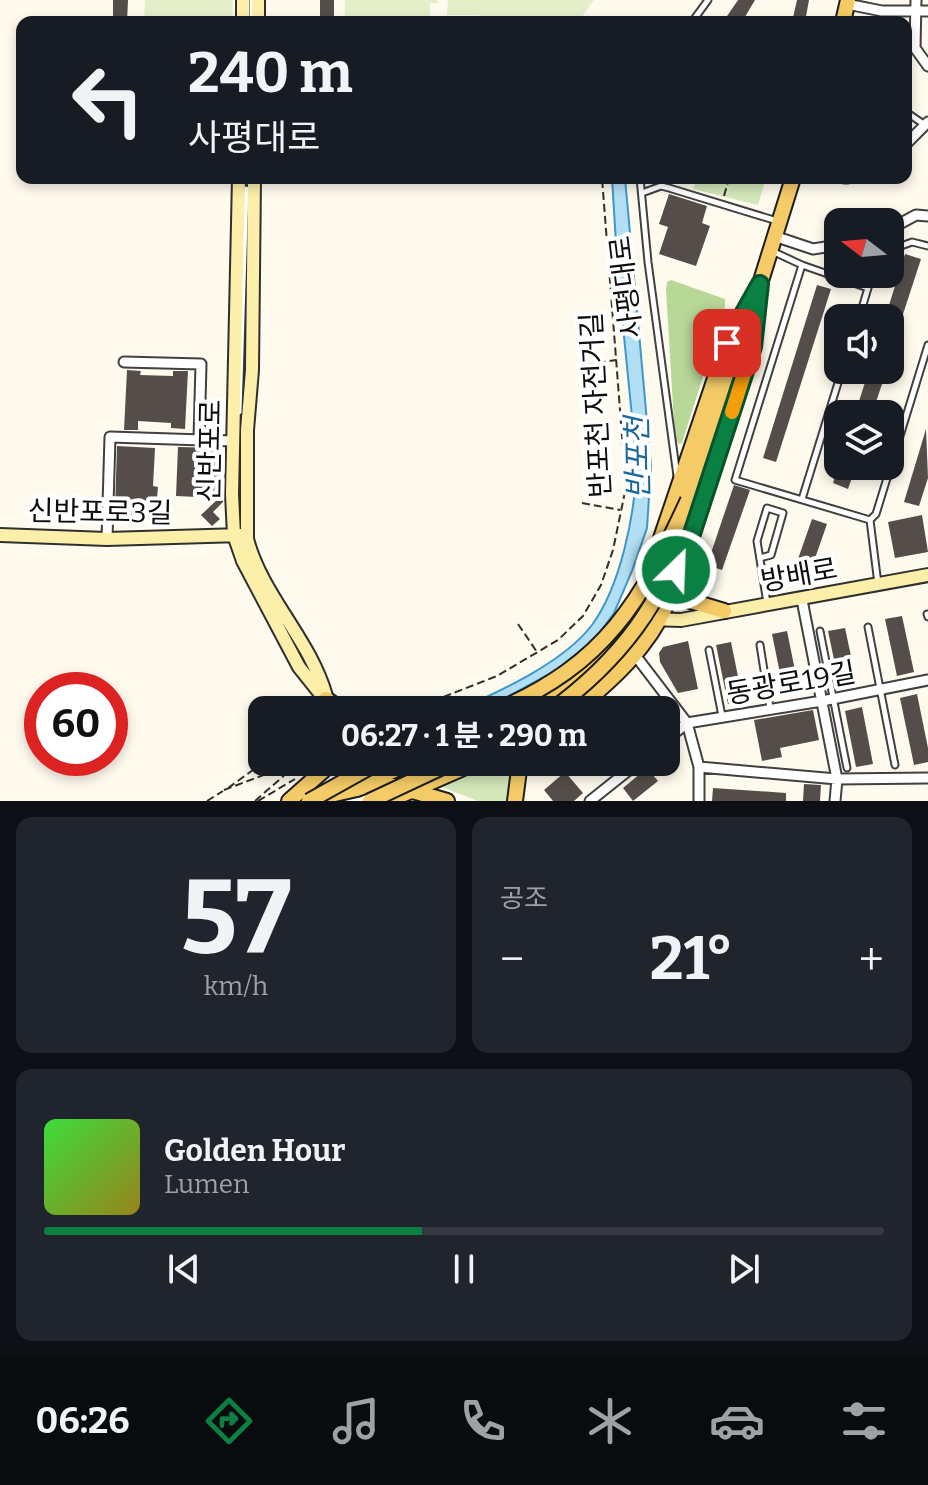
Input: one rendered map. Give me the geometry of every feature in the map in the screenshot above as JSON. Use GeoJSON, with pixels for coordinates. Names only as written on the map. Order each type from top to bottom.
{"type":"FeatureCollection","features":[{"type":"Feature","properties":{"kind":"main road","name":"신반포로"},"geometry":{"type":"LineString","coordinates":[[243,184],[239,222],[232,494],[241,535],[319,672],[326,696]]}},
{"type":"Feature","properties":{"kind":"main road","name":"신반포로"},"geometry":{"type":"LineString","coordinates":[[241,535],[252,370],[251,184]]}},
{"type":"Feature","properties":{"kind":"main road","name":"사평대로"},"geometry":{"type":"LineString","coordinates":[[736,359],[791,184]]}},
{"type":"Feature","properties":{"kind":"main road","name":"사평대로"},"geometry":{"type":"LineString","coordinates":[[551,696],[582,675],[616,641],[630,614],[661,538],[727,343],[760,284]]}},
{"type":"Feature","properties":{"kind":"main road","name":"사평대로"},"geometry":{"type":"LineString","coordinates":[[592,696],[635,655],[657,621],[676,581],[753,347],[760,284]]}},
{"type":"Feature","properties":{"kind":"main road"},"geometry":{"type":"LineString","coordinates":[[569,696],[599,672],[638,627],[671,565],[688,500],[736,359]]}},
{"type":"Feature","properties":{"kind":"main road"},"geometry":{"type":"LineString","coordinates":[[528,696],[575,666],[611,633],[645,587],[688,500]]}},
{"type":"Feature","properties":{"kind":"main road","name":"신반포로3길"},"geometry":{"type":"LineString","coordinates":[[0,535],[107,539],[241,535]]}},
{"type":"Feature","properties":{"kind":"main road"},"geometry":{"type":"LineString","coordinates":[[657,621],[652,600],[661,538]]}},
{"type":"Feature","properties":{"kind":"main road"},"geometry":{"type":"LineString","coordinates":[[658,556],[659,565],[666,573],[672,573],[683,561]]}},
{"type":"Feature","properties":{"kind":"main road","name":"방배로"},"geometry":{"type":"LineString","coordinates":[[630,614],[657,621],[681,620],[928,575]]}},
{"type":"Feature","properties":{"kind":"main road"},"geometry":{"type":"LineString","coordinates":[[676,581],[687,600],[724,611]]}},
{"type":"Feature","properties":{"kind":"main road"},"geometry":{"type":"LineString","coordinates":[[289,801],[315,776]]}},
{"type":"Feature","properties":{"kind":"main road"},"geometry":{"type":"LineString","coordinates":[[352,776],[355,784]]}},
{"type":"Feature","properties":{"kind":"main road"},"geometry":{"type":"LineString","coordinates":[[306,801],[362,776]]}},
{"type":"Feature","properties":{"kind":"main road"},"geometry":{"type":"LineString","coordinates":[[338,801],[366,776]]}},
{"type":"Feature","properties":{"kind":"main road"},"geometry":{"type":"LineString","coordinates":[[378,776],[391,801],[446,776]]}},
{"type":"Feature","properties":{"kind":"main road"},"geometry":{"type":"LineString","coordinates":[[387,776],[447,801]]}},
{"type":"Feature","properties":{"kind":"main road"},"geometry":{"type":"LineString","coordinates":[[370,801],[423,776]]}},
{"type":"Feature","properties":{"kind":"main road"},"geometry":{"type":"LineString","coordinates":[[515,801],[518,776]]}},
{"type":"Feature","properties":{"kind":"main road"},"geometry":{"type":"LineString","coordinates":[[306,801],[355,784]]}},
{"type":"Feature","properties":{"kind":"street"},"geometry":{"type":"LineString","coordinates":[[847,2],[882,11],[915,5],[928,11]]}},
{"type":"Feature","properties":{"kind":"street"},"geometry":{"type":"LineString","coordinates":[[915,5],[915,48],[928,66]]}},
{"type":"Feature","properties":{"kind":"street"},"geometry":{"type":"LineString","coordinates":[[912,138],[927,124]]}},
{"type":"Feature","properties":{"kind":"street"},"geometry":{"type":"LineString","coordinates":[[904,221],[916,215],[928,216]]}},
{"type":"Feature","properties":{"kind":"street"},"geometry":{"type":"LineString","coordinates":[[772,243],[813,249],[824,247]]}},
{"type":"Feature","properties":{"kind":"street"},"geometry":{"type":"LineString","coordinates":[[124,362],[201,364],[199,439]]}},
{"type":"Feature","properties":{"kind":"street"},"geometry":{"type":"LineString","coordinates":[[107,539],[110,437],[234,439]]}},
{"type":"Feature","properties":{"kind":"street"},"geometry":{"type":"LineString","coordinates":[[802,600],[837,779],[835,801]]}},
{"type":"Feature","properties":{"kind":"street"},"geometry":{"type":"LineString","coordinates":[[635,655],[687,723],[699,767],[699,801]]}},
{"type":"Feature","properties":{"kind":"street","name":"동광로19길"},"geometry":{"type":"LineString","coordinates":[[680,729],[687,723],[928,680]]}},
{"type":"Feature","properties":{"kind":"street"},"geometry":{"type":"LineString","coordinates":[[699,767],[837,779],[928,778]]}},
{"type":"Feature","properties":{"kind":"street"},"geometry":{"type":"LineString","coordinates":[[590,801],[621,776]]}},
{"type":"Feature","properties":{"kind":"lane"},"geometry":{"type":"LineString","coordinates":[[234,439],[240,403],[243,184]]}},
{"type":"Feature","properties":{"kind":"lane"},"geometry":{"type":"LineString","coordinates":[[247,430],[243,398],[250,184]]}},
{"type":"Feature","properties":{"kind":"lane","name":"사평대로"},"geometry":{"type":"LineString","coordinates":[[641,184],[648,262],[679,485]]}},
{"type":"Feature","properties":{"kind":"lane"},"geometry":{"type":"LineString","coordinates":[[642,193],[661,186],[778,221]]}},
{"type":"Feature","properties":{"kind":"lane"},"geometry":{"type":"LineString","coordinates":[[247,236],[253,213]]}},
{"type":"Feature","properties":{"kind":"lane"},"geometry":{"type":"LineString","coordinates":[[904,245],[912,242],[928,246]]}},
{"type":"Feature","properties":{"kind":"lane"},"geometry":{"type":"LineString","coordinates":[[772,243],[802,265],[824,273]]}},
{"type":"Feature","properties":{"kind":"lane"},"geometry":{"type":"LineString","coordinates":[[802,265],[735,480],[870,520]]}},
{"type":"Feature","properties":{"kind":"lane"},"geometry":{"type":"LineString","coordinates":[[863,304],[868,288]]}},
{"type":"Feature","properties":{"kind":"lane"},"geometry":{"type":"LineString","coordinates":[[870,520],[876,514],[928,345]]}},
{"type":"Feature","properties":{"kind":"lane"},"geometry":{"type":"LineString","coordinates":[[802,499],[838,384]]}},
{"type":"Feature","properties":{"kind":"lane"},"geometry":{"type":"LineString","coordinates":[[760,558],[771,555],[783,513],[767,508],[757,541],[767,604]]}},
{"type":"Feature","properties":{"kind":"lane"},"geometry":{"type":"LineString","coordinates":[[870,520],[878,585]]}},
{"type":"Feature","properties":{"kind":"lane"},"geometry":{"type":"LineString","coordinates":[[868,627],[895,765]]}},
{"type":"Feature","properties":{"kind":"lane"},"geometry":{"type":"LineString","coordinates":[[820,631],[847,768]]}},
{"type":"Feature","properties":{"kind":"lane"},"geometry":{"type":"LineString","coordinates":[[760,645],[770,708]]}},
{"type":"Feature","properties":{"kind":"lane"},"geometry":{"type":"LineString","coordinates":[[709,650],[722,717]]}},
{"type":"Feature","properties":{"kind":"path","name":"반포천 자전거길"},"geometry":{"type":"LineString","coordinates":[[446,696],[497,676],[558,640],[583,616],[601,585],[613,550],[626,487],[602,184]]}},
{"type":"Feature","properties":{"kind":"path"},"geometry":{"type":"LineString","coordinates":[[722,204],[727,184]]}},
{"type":"Feature","properties":{"kind":"path"},"geometry":{"type":"LineString","coordinates":[[586,365],[616,360]]}},
{"type":"Feature","properties":{"kind":"path"},"geometry":{"type":"LineString","coordinates":[[582,503],[621,510]]}},
{"type":"Feature","properties":{"kind":"path"},"geometry":{"type":"LineString","coordinates":[[518,624],[537,652]]}},
{"type":"Feature","properties":{"kind":"path"},"geometry":{"type":"LineString","coordinates":[[207,801],[248,773]]}},
{"type":"Feature","properties":{"kind":"path"},"geometry":{"type":"LineString","coordinates":[[224,790],[261,776]]}},
{"type":"Feature","properties":{"kind":"path"},"geometry":{"type":"LineString","coordinates":[[257,801],[284,776]]}},
{"type":"Feature","properties":{"kind":"path"},"geometry":{"type":"LineString","coordinates":[[257,801],[300,776]]}},
{"type":"Feature","properties":{"kind":"green space"},"geometry":{"type":"Polygon","coordinates":[[[145,0],[233,0],[232,16],[144,16],[145,0]]]}},
{"type":"Feature","properties":{"kind":"green space"},"geometry":{"type":"Polygon","coordinates":[[[345,0],[438,0],[438,3],[430,3],[430,16],[345,16],[345,0]]]}},
{"type":"Feature","properties":{"kind":"green space"},"geometry":{"type":"Polygon","coordinates":[[[448,0],[594,0],[582,16],[447,15],[448,0]]]}},
{"type":"Feature","properties":{"kind":"green space"},"geometry":{"type":"Polygon","coordinates":[[[695,184],[764,184],[758,205],[693,189],[695,184]]]}},
{"type":"Feature","properties":{"kind":"green space"},"geometry":{"type":"Polygon","coordinates":[[[671,280],[725,299],[682,443],[679,444],[675,439],[666,289],[667,282],[671,280]]]}},
{"type":"Feature","properties":{"kind":"green space"},"geometry":{"type":"Polygon","coordinates":[[[464,776],[514,776],[511,801],[478,801],[442,787],[464,776]]]}},
{"type":"Feature","properties":{"kind":"water","name":"반포천"},"geometry":{"type":"Polygon","coordinates":[[[612,184],[626,184],[651,466],[647,528],[614,613],[595,639],[556,670],[509,696],[489,696],[548,664],[580,639],[592,625],[611,590],[624,550],[637,467],[612,184]]]}},
{"type":"Feature","properties":{"kind":"building"},"geometry":{"type":"Polygon","coordinates":[[[113,0],[128,0],[127,16],[113,16],[113,0]]]}},
{"type":"Feature","properties":{"kind":"building"},"geometry":{"type":"Polygon","coordinates":[[[320,0],[334,0],[334,16],[320,16],[320,0]]]}},
{"type":"Feature","properties":{"kind":"building"},"geometry":{"type":"Polygon","coordinates":[[[738,0],[755,0],[746,16],[727,16],[738,0]]]}},
{"type":"Feature","properties":{"kind":"building"},"geometry":{"type":"Polygon","coordinates":[[[797,0],[809,0],[806,16],[793,16],[797,0]]]}},
{"type":"Feature","properties":{"kind":"building"},"geometry":{"type":"Polygon","coordinates":[[[669,194],[707,206],[702,223],[710,226],[696,266],[659,254],[668,227],[659,224],[669,194]]]}},
{"type":"Feature","properties":{"kind":"building"},"geometry":{"type":"Polygon","coordinates":[[[905,254],[921,259],[904,311],[904,304],[889,304],[894,288],[904,288],[905,254]]]}},
{"type":"Feature","properties":{"kind":"building"},"geometry":{"type":"Polygon","coordinates":[[[817,285],[831,289],[776,462],[763,458],[817,285]]]}},
{"type":"Feature","properties":{"kind":"building"},"geometry":{"type":"Polygon","coordinates":[[[127,370],[141,371],[140,375],[173,376],[173,371],[188,371],[185,429],[171,428],[171,423],[138,421],[138,430],[124,430],[127,370]]]}},
{"type":"Feature","properties":{"kind":"building"},"geometry":{"type":"Polygon","coordinates":[[[864,384],[882,384],[877,400],[859,400],[864,384]]]}},
{"type":"Feature","properties":{"kind":"building"},"geometry":{"type":"Polygon","coordinates":[[[926,429],[928,478],[919,506],[904,502],[926,429]]]}},
{"type":"Feature","properties":{"kind":"building"},"geometry":{"type":"Polygon","coordinates":[[[117,446],[155,448],[153,486],[158,487],[156,509],[154,515],[144,521],[122,520],[123,510],[115,510],[117,446]]]}},
{"type":"Feature","properties":{"kind":"building"},"geometry":{"type":"Polygon","coordinates":[[[178,447],[221,448],[219,491],[223,493],[223,502],[213,512],[220,519],[212,526],[201,515],[219,498],[176,496],[178,447]]]}},
{"type":"Feature","properties":{"kind":"building"},"geometry":{"type":"Polygon","coordinates":[[[834,480],[851,480],[848,489],[833,483],[834,480]]]}},
{"type":"Feature","properties":{"kind":"building"},"geometry":{"type":"Polygon","coordinates":[[[734,485],[750,490],[722,570],[707,565],[734,485]]]}},
{"type":"Feature","properties":{"kind":"building"},"geometry":{"type":"Polygon","coordinates":[[[922,515],[928,552],[895,558],[888,522],[922,515]]]}},
{"type":"Feature","properties":{"kind":"building"},"geometry":{"type":"Polygon","coordinates":[[[812,519],[827,524],[813,564],[798,559],[812,519]]]}},
{"type":"Feature","properties":{"kind":"building"},"geometry":{"type":"Polygon","coordinates":[[[902,616],[914,672],[897,676],[885,619],[902,616]]]}},
{"type":"Feature","properties":{"kind":"building"},"geometry":{"type":"Polygon","coordinates":[[[845,628],[857,684],[840,688],[828,631],[845,628]]]}},
{"type":"Feature","properties":{"kind":"building"},"geometry":{"type":"Polygon","coordinates":[[[787,631],[799,690],[784,693],[772,634],[787,631]]]}},
{"type":"Feature","properties":{"kind":"building"},"geometry":{"type":"Polygon","coordinates":[[[688,641],[698,689],[678,693],[660,662],[659,653],[663,647],[688,641]]]}},
{"type":"Feature","properties":{"kind":"building"},"geometry":{"type":"Polygon","coordinates":[[[731,642],[743,701],[728,704],[716,645],[731,642]]]}},
{"type":"Feature","properties":{"kind":"building"},"geometry":{"type":"Polygon","coordinates":[[[917,694],[928,762],[914,765],[900,698],[917,694]]]}},
{"type":"Feature","properties":{"kind":"building"},"geometry":{"type":"Polygon","coordinates":[[[862,707],[873,764],[856,767],[845,711],[862,707]]]}},
{"type":"Feature","properties":{"kind":"building"},"geometry":{"type":"Polygon","coordinates":[[[813,710],[819,740],[780,748],[782,757],[762,761],[754,720],[813,710]]]}},
{"type":"Feature","properties":{"kind":"building"},"geometry":{"type":"Polygon","coordinates":[[[560,776],[568,776],[583,793],[574,801],[553,801],[544,790],[560,776]]]}},
{"type":"Feature","properties":{"kind":"building"},"geometry":{"type":"Polygon","coordinates":[[[637,776],[654,776],[658,781],[633,801],[623,788],[637,776]]]}},
{"type":"Feature","properties":{"kind":"building"},"geometry":{"type":"Polygon","coordinates":[[[804,784],[821,785],[820,801],[803,801],[804,784]]]}},
{"type":"Feature","properties":{"kind":"building"},"geometry":{"type":"Polygon","coordinates":[[[713,788],[786,793],[786,801],[712,801],[713,788]]]}},
{"type":"Feature","properties":{"kind":"slow traffic"},"geometry":{"type":"LineString","coordinates":[[732,412],[754,342]]}},
{"type":"Feature","properties":{"kind":"route"},"geometry":{"type":"LineString","coordinates":[[676,570],[683,561],[753,347],[760,284],[727,343]]}}]}
